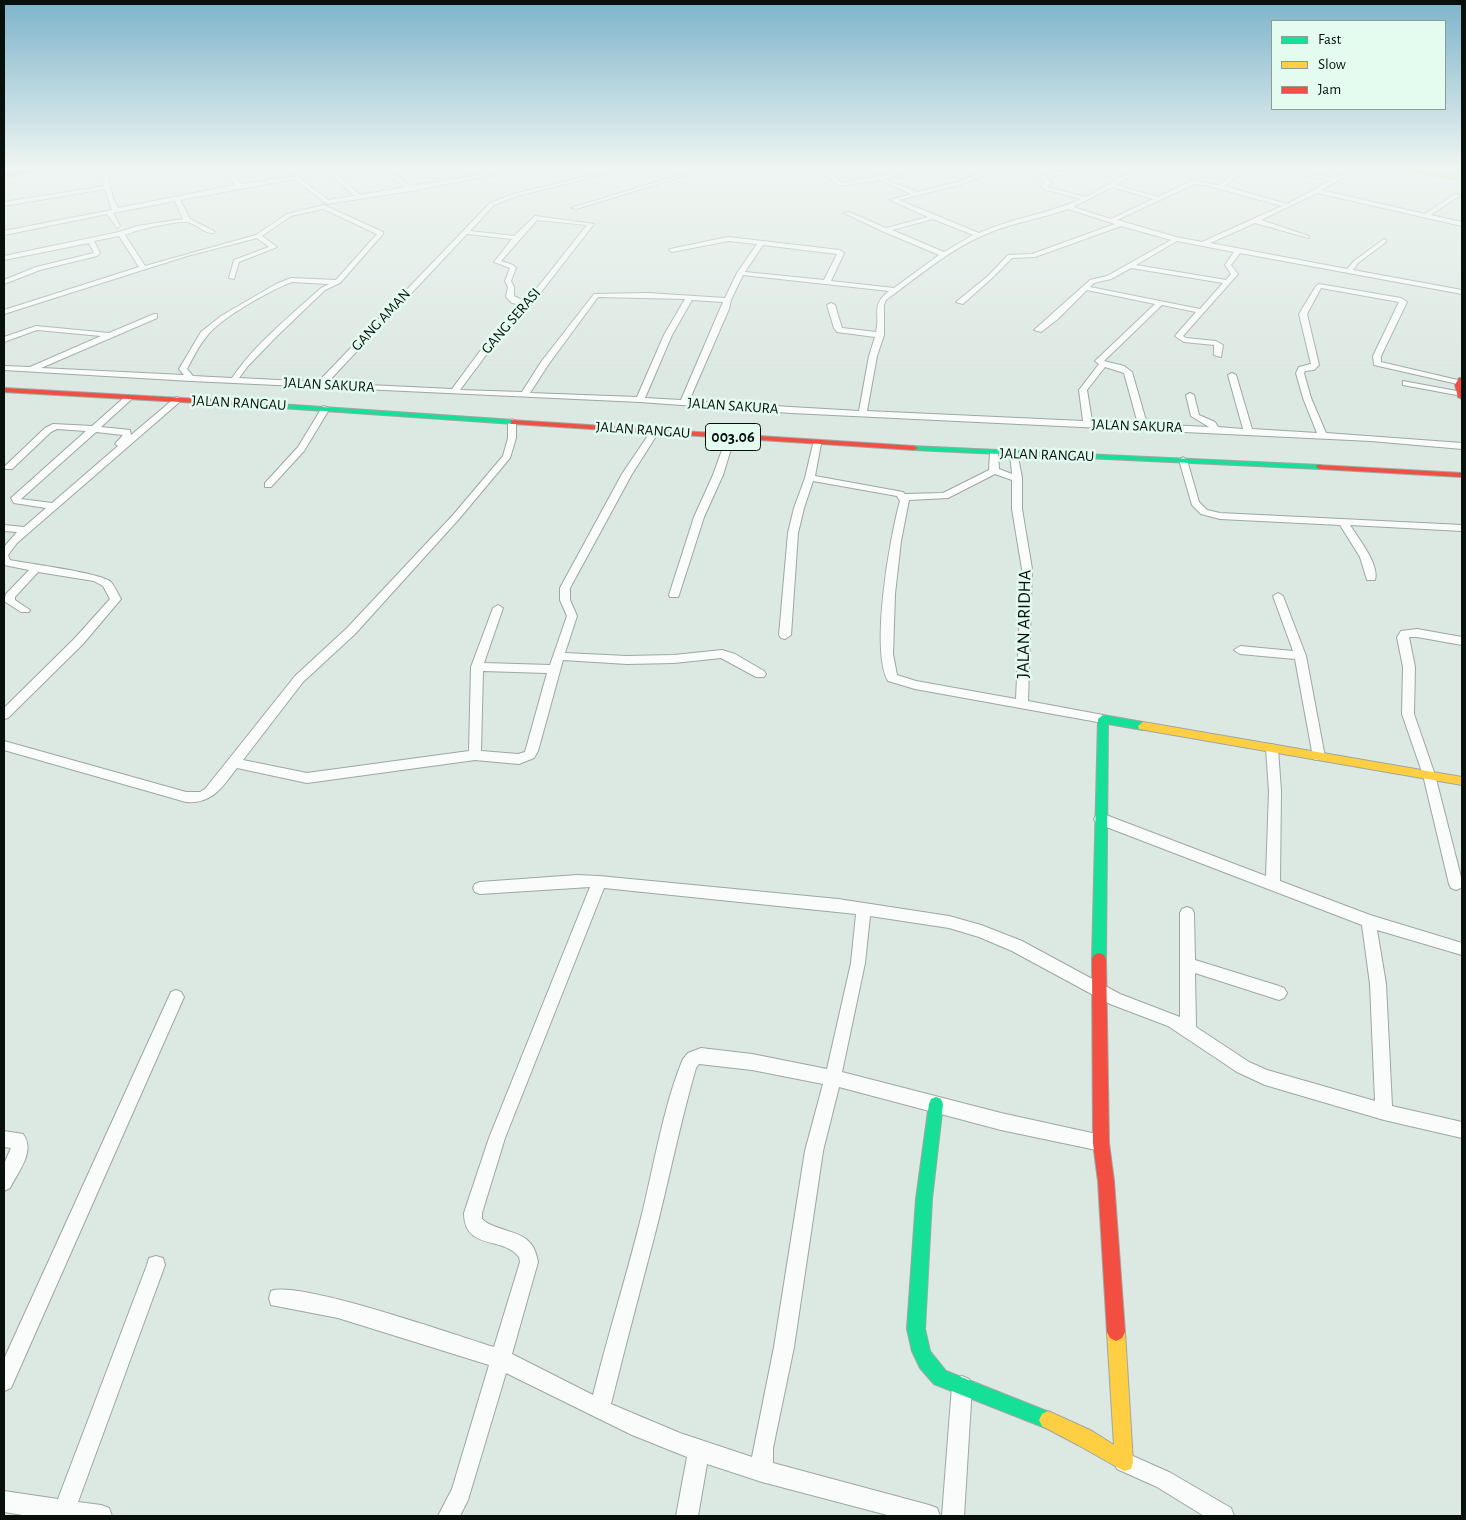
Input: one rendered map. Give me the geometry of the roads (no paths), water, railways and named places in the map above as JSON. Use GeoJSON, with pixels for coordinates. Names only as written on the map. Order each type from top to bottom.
{"type":"FeatureCollection","features":[{"type":"Feature","properties":{"kind":"main road","name":"JALAN RANGAU"},"geometry":{"type":"LineString","coordinates":[[4,390],[326,408],[512,422],[656,430],[817,444],[1183,460],[1462,475]]}},
{"type":"Feature","properties":{"kind":"main road"},"geometry":{"type":"LineString","coordinates":[[1124,1462],[1102,1143],[1099,989],[1103,719],[1272,750],[1462,781]]}},
{"type":"Feature","properties":{"kind":"main road"},"geometry":{"type":"LineString","coordinates":[[936,1104],[924,1199],[916,1329],[926,1365],[940,1378],[1035,1414],[1085,1438],[1124,1462]]}},
{"type":"Feature","properties":{"kind":"street"},"geometry":{"type":"LineString","coordinates":[[4,258],[86,240]]}},
{"type":"Feature","properties":{"kind":"street"},"geometry":{"type":"LineString","coordinates":[[4,282],[38,268],[95,255],[97,253],[90,240]]}},
{"type":"Feature","properties":{"kind":"street"},"geometry":{"type":"LineString","coordinates":[[125,240],[143,268]]}},
{"type":"Feature","properties":{"kind":"street"},"geometry":{"type":"LineString","coordinates":[[4,312],[143,268],[244,240]]}},
{"type":"Feature","properties":{"kind":"street"},"geometry":{"type":"LineString","coordinates":[[232,278],[236,261],[274,247],[264,240]]}},
{"type":"Feature","properties":{"kind":"street"},"geometry":{"type":"LineString","coordinates":[[234,380],[244,364],[273,335],[323,289],[338,282],[374,240]]}},
{"type":"Feature","properties":{"kind":"street","name":"GANG AMAN"},"geometry":{"type":"LineString","coordinates":[[321,384],[458,240]]}},
{"type":"Feature","properties":{"kind":"street"},"geometry":{"type":"LineString","coordinates":[[514,240],[497,262],[513,268],[508,281],[511,287],[510,297],[515,301],[527,304]]}},
{"type":"Feature","properties":{"kind":"street","name":"GANG SERASI"},"geometry":{"type":"LineString","coordinates":[[454,392],[486,349],[527,304],[578,240]]}},
{"type":"Feature","properties":{"kind":"street"},"geometry":{"type":"LineString","coordinates":[[672,250],[723,240]]}},
{"type":"Feature","properties":{"kind":"street"},"geometry":{"type":"LineString","coordinates":[[736,240],[840,252],[841,254],[827,282]]}},
{"type":"Feature","properties":{"kind":"street"},"geometry":{"type":"LineString","coordinates":[[907,240],[945,256]]}},
{"type":"Feature","properties":{"kind":"street"},"geometry":{"type":"LineString","coordinates":[[863,412],[873,356],[880,335],[881,302],[945,256],[972,240]]}},
{"type":"Feature","properties":{"kind":"street"},"geometry":{"type":"LineString","coordinates":[[960,302],[990,277],[1010,256],[1033,256],[1077,240]]}},
{"type":"Feature","properties":{"kind":"street"},"geometry":{"type":"LineString","coordinates":[[1038,330],[1055,317],[1092,281],[1107,279],[1174,240]]}},
{"type":"Feature","properties":{"kind":"street"},"geometry":{"type":"LineString","coordinates":[[1181,240],[1349,271],[1389,288],[1403,301],[1377,356],[1377,363],[1461,388]]}},
{"type":"Feature","properties":{"kind":"street"},"geometry":{"type":"LineString","coordinates":[[1203,244],[1212,240]]}},
{"type":"Feature","properties":{"kind":"street"},"geometry":{"type":"LineString","coordinates":[[1349,271],[1356,262],[1384,241]]}},
{"type":"Feature","properties":{"kind":"street"},"geometry":{"type":"LineString","coordinates":[[684,403],[725,309],[727,300],[740,273],[761,243]]}},
{"type":"Feature","properties":{"kind":"street"},"geometry":{"type":"LineString","coordinates":[[1218,355],[1219,345],[1216,342],[1184,340],[1180,338],[1200,311],[1235,274],[1228,265],[1239,250]]}},
{"type":"Feature","properties":{"kind":"street"},"geometry":{"type":"LineString","coordinates":[[1131,266],[1227,282]]}},
{"type":"Feature","properties":{"kind":"street"},"geometry":{"type":"LineString","coordinates":[[740,273],[896,290]]}},
{"type":"Feature","properties":{"kind":"street"},"geometry":{"type":"LineString","coordinates":[[191,379],[183,369],[204,334],[224,318],[278,284],[291,280],[338,282]]}},
{"type":"Feature","properties":{"kind":"street"},"geometry":{"type":"LineString","coordinates":[[1322,435],[1307,398],[1300,373],[1302,369],[1311,368],[1315,365],[1303,314],[1319,286],[1461,289]]}},
{"type":"Feature","properties":{"kind":"street"},"geometry":{"type":"LineString","coordinates":[[1086,288],[1200,311]]}},
{"type":"Feature","properties":{"kind":"street"},"geometry":{"type":"LineString","coordinates":[[525,395],[544,364],[596,294],[727,300]]}},
{"type":"Feature","properties":{"kind":"street"},"geometry":{"type":"LineString","coordinates":[[640,400],[668,335],[690,297]]}},
{"type":"Feature","properties":{"kind":"street"},"geometry":{"type":"LineString","coordinates":[[1103,364],[1100,361],[1102,358],[1159,304]]}},
{"type":"Feature","properties":{"kind":"street"},"geometry":{"type":"LineString","coordinates":[[832,305],[840,330],[880,335]]}},
{"type":"Feature","properties":{"kind":"street"},"geometry":{"type":"LineString","coordinates":[[30,369],[154,316]]}},
{"type":"Feature","properties":{"kind":"street"},"geometry":{"type":"LineString","coordinates":[[4,340],[36,328],[110,335]]}},
{"type":"Feature","properties":{"kind":"street"},"geometry":{"type":"LineString","coordinates":[[1088,424],[1084,390],[1103,364]]}},
{"type":"Feature","properties":{"kind":"street"},"geometry":{"type":"LineString","coordinates":[[1103,364],[1124,368],[1128,372],[1144,426]]}},
{"type":"Feature","properties":{"kind":"street","name":"JALAN SAKURA"},"geometry":{"type":"LineString","coordinates":[[4,368],[191,379],[640,400],[791,410],[1248,431],[1462,446]]}},
{"type":"Feature","properties":{"kind":"street"},"geometry":{"type":"LineString","coordinates":[[1232,376],[1248,431]]}},
{"type":"Feature","properties":{"kind":"street"},"geometry":{"type":"LineString","coordinates":[[1406,383],[1461,388]]}},
{"type":"Feature","properties":{"kind":"street"},"geometry":{"type":"LineString","coordinates":[[1190,395],[1195,416],[1212,424],[1214,430]]}},
{"type":"Feature","properties":{"kind":"street"},"geometry":{"type":"LineString","coordinates":[[56,506],[17,501],[16,498],[130,397]]}},
{"type":"Feature","properties":{"kind":"street"},"geometry":{"type":"LineString","coordinates":[[4,715],[79,641],[116,599],[107,584],[97,578],[36,569],[6,562],[4,556],[13,541],[56,506],[88,475],[179,400]]}},
{"type":"Feature","properties":{"kind":"street"},"geometry":{"type":"LineString","coordinates":[[268,485],[286,469],[306,445],[326,408]]}},
{"type":"Feature","properties":{"kind":"street"},"geometry":{"type":"LineString","coordinates":[[4,746],[186,797],[206,797],[299,679],[351,631],[456,518],[507,456],[512,438],[512,422]]}},
{"type":"Feature","properties":{"kind":"street"},"geometry":{"type":"LineString","coordinates":[[9,467],[51,428],[64,426],[95,428],[124,430],[128,433],[125,439],[100,459]]}},
{"type":"Feature","properties":{"kind":"street"},"geometry":{"type":"LineString","coordinates":[[234,763],[307,778],[379,767],[474,756],[519,759],[530,755],[554,669],[572,616],[563,597],[565,588],[627,474],[656,430]]}},
{"type":"Feature","properties":{"kind":"street"},"geometry":{"type":"LineString","coordinates":[[674,595],[699,517],[718,475],[731,436]]}},
{"type":"Feature","properties":{"kind":"street"},"geometry":{"type":"LineString","coordinates":[[785,635],[793,533],[798,508],[810,478],[817,444]]}},
{"type":"Feature","properties":{"kind":"street"},"geometry":{"type":"LineString","coordinates":[[994,452],[994,471]]}},
{"type":"Feature","properties":{"kind":"street","name":"JALAN ARIDHA"},"geometry":{"type":"LineString","coordinates":[[1014,454],[1017,478],[1017,509],[1027,569],[1022,705]]}},
{"type":"Feature","properties":{"kind":"street"},"geometry":{"type":"LineString","coordinates":[[1183,460],[1195,502],[1204,512],[1220,516],[1462,528]]}},
{"type":"Feature","properties":{"kind":"street"},"geometry":{"type":"LineString","coordinates":[[903,497],[945,496],[994,471],[1017,478]]}},
{"type":"Feature","properties":{"kind":"street"},"geometry":{"type":"LineString","coordinates":[[810,478],[884,490],[900,494],[905,501],[895,548],[888,616],[889,673],[892,678],[901,682],[1103,719]]}},
{"type":"Feature","properties":{"kind":"street"},"geometry":{"type":"LineString","coordinates":[[1342,522],[1361,552],[1370,570],[1371,578]]}},
{"type":"Feature","properties":{"kind":"street"},"geometry":{"type":"LineString","coordinates":[[4,528],[27,530]]}},
{"type":"Feature","properties":{"kind":"street"},"geometry":{"type":"LineString","coordinates":[[25,610],[9,601],[10,596],[36,569]]}},
{"type":"Feature","properties":{"kind":"street"},"geometry":{"type":"LineString","coordinates":[[1278,596],[1300,656],[1319,757]]}},
{"type":"Feature","properties":{"kind":"street"},"geometry":{"type":"LineString","coordinates":[[474,756],[477,667],[498,608]]}},
{"type":"Feature","properties":{"kind":"street"},"geometry":{"type":"LineString","coordinates":[[1456,884],[1429,775],[1408,714],[1408,667],[1403,638],[1406,634],[1417,633],[1462,640]]}},
{"type":"Feature","properties":{"kind":"street"},"geometry":{"type":"LineString","coordinates":[[1240,650],[1300,656]]}},
{"type":"Feature","properties":{"kind":"street"},"geometry":{"type":"LineString","coordinates":[[558,656],[627,660],[674,659],[722,654],[731,657],[760,674]]}},
{"type":"Feature","properties":{"kind":"street"},"geometry":{"type":"LineString","coordinates":[[477,667],[554,669]]}},
{"type":"Feature","properties":{"kind":"street"},"geometry":{"type":"LineString","coordinates":[[1272,750],[1275,791],[1274,885]]}},
{"type":"Feature","properties":{"kind":"street"},"geometry":{"type":"LineString","coordinates":[[1101,819],[1369,921],[1462,949]]}},
{"type":"Feature","properties":{"kind":"street"},"geometry":{"type":"LineString","coordinates":[[480,888],[577,881],[599,882],[864,909],[949,922],[981,931],[1017,946],[1115,999],[1173,1021],[1243,1067],[1265,1077],[1384,1112],[1462,1130]]}},
{"type":"Feature","properties":{"kind":"street"},"geometry":{"type":"LineString","coordinates":[[449,1516],[461,1493],[529,1262],[529,1253],[521,1243],[489,1235],[479,1230],[473,1223],[473,1213],[497,1138],[599,882]]}},
{"type":"Feature","properties":{"kind":"street"},"geometry":{"type":"LineString","coordinates":[[762,1472],[764,1448],[784,1347],[814,1151],[837,1062],[858,963],[864,909]]}},
{"type":"Feature","properties":{"kind":"street"},"geometry":{"type":"LineString","coordinates":[[1187,914],[1188,1030]]}},
{"type":"Feature","properties":{"kind":"street"},"geometry":{"type":"LineString","coordinates":[[1369,921],[1378,984],[1384,1112]]}},
{"type":"Feature","properties":{"kind":"street"},"geometry":{"type":"LineString","coordinates":[[1187,964],[1279,993]]}},
{"type":"Feature","properties":{"kind":"street"},"geometry":{"type":"LineString","coordinates":[[4,1381],[176,997]]}},
{"type":"Feature","properties":{"kind":"street"},"geometry":{"type":"LineString","coordinates":[[600,1409],[622,1318],[646,1234],[675,1112],[690,1064],[694,1058],[711,1056],[832,1076],[936,1104],[1102,1143]]}},
{"type":"Feature","properties":{"kind":"street"},"geometry":{"type":"LineString","coordinates":[[4,1139],[16,1140],[20,1144],[20,1151],[4,1182]]}},
{"type":"Feature","properties":{"kind":"street"},"geometry":{"type":"LineString","coordinates":[[62,1513],[156,1265]]}},
{"type":"Feature","properties":{"kind":"street"},"geometry":{"type":"LineString","coordinates":[[278,1298],[315,1303],[338,1309],[500,1359],[641,1429],[762,1472],[930,1516]]}},
{"type":"Feature","properties":{"kind":"street"},"geometry":{"type":"LineString","coordinates":[[953,1516],[962,1386]]}},
{"type":"Feature","properties":{"kind":"street"},"geometry":{"type":"LineString","coordinates":[[687,1516],[699,1450]]}},
{"type":"Feature","properties":{"kind":"street"},"geometry":{"type":"LineString","coordinates":[[1124,1462],[1164,1480],[1223,1516]]}},
{"type":"Feature","properties":{"kind":"street"},"geometry":{"type":"LineString","coordinates":[[4,1502],[62,1513],[101,1516]]}}]}
